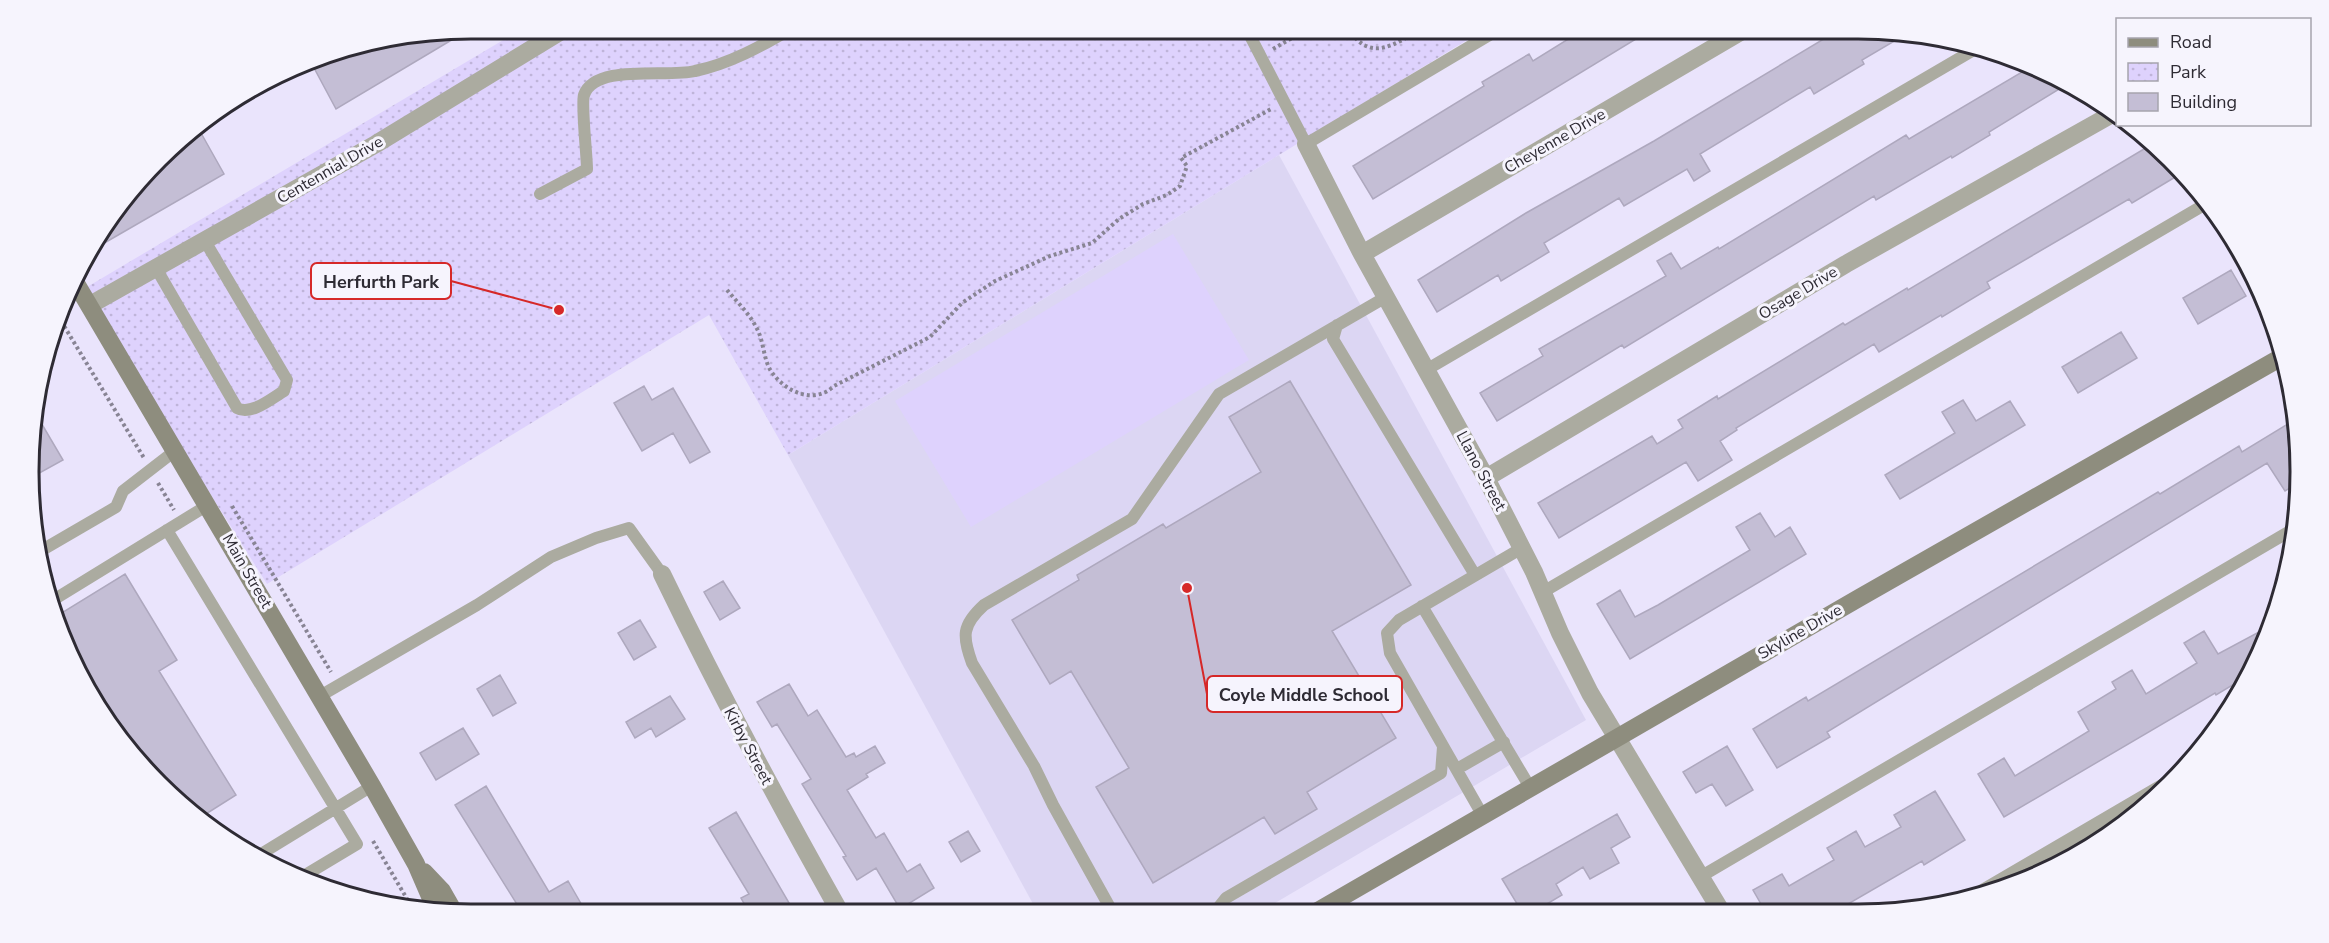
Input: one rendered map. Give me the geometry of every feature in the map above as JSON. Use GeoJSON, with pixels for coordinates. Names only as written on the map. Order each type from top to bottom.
{"type":"FeatureCollection","features":[{"type":"Feature","properties":{"kind":"street","name":"Centennial Drive"},"geometry":{"type":"LineString","coordinates":[[90,305],[376,144],[548,39]]}},
{"type":"Feature","properties":{"kind":"street","name":"Cheyenne Drive"},"geometry":{"type":"LineString","coordinates":[[1362,254],[1728,39]]}},
{"type":"Feature","properties":{"kind":"street","name":"Osage Drive"},"geometry":{"type":"LineString","coordinates":[[1486,478],[1846,264],[2106,118]]}},
{"type":"Feature","properties":{"kind":"street","name":"Llano Street"},"geometry":{"type":"LineString","coordinates":[[1306,144],[1362,254],[1486,478],[1522,548],[1590,693],[1717,904]]}},
{"type":"Feature","properties":{"kind":"street","name":"Main Street"},"geometry":{"type":"LineString","coordinates":[[80,289],[417,864],[432,902]]}},
{"type":"Feature","properties":{"kind":"street","name":"Skyline Drive"},"geometry":{"type":"LineString","coordinates":[[1330,904],[2275,361]]}},
{"type":"Feature","properties":{"kind":"street","name":"Kirby Street"},"geometry":{"type":"LineString","coordinates":[[662,574],[751,752],[835,904]]}},
{"type":"Feature","properties":{"kind":"street"},"geometry":{"type":"LineString","coordinates":[[2012,875],[2133,805]]}},
{"type":"Feature","properties":{"kind":"street","name":"Main Street"},"geometry":{"type":"LineString","coordinates":[[417,864],[449,903]]}},
{"type":"Feature","properties":{"kind":"lane"},"geometry":{"type":"LineString","coordinates":[[540,194],[587,169],[583,97],[590,84],[606,76],[695,72],[756,49],[773,39]]}},
{"type":"Feature","properties":{"kind":"lane","name":"Llano Street"},"geometry":{"type":"LineString","coordinates":[[1252,39],[1306,144]]}},
{"type":"Feature","properties":{"kind":"lane"},"geometry":{"type":"LineString","coordinates":[[1306,144],[1483,39]]}},
{"type":"Feature","properties":{"kind":"lane"},"geometry":{"type":"LineString","coordinates":[[1426,370],[1967,54]]}},
{"type":"Feature","properties":{"kind":"lane"},"geometry":{"type":"LineString","coordinates":[[1543,592],[2200,207]]}},
{"type":"Feature","properties":{"kind":"lane"},"geometry":{"type":"LineString","coordinates":[[156,268],[237,408],[244,411],[260,405],[285,391],[287,380],[205,241]]}},
{"type":"Feature","properties":{"kind":"lane"},"geometry":{"type":"LineString","coordinates":[[1108,904],[1053,805],[1034,765],[972,663],[966,647],[965,632],[970,617],[984,605],[1132,519],[1219,394],[1386,297]]}},
{"type":"Feature","properties":{"kind":"lane"},"geometry":{"type":"LineString","coordinates":[[1337,325],[1333,339],[1475,575]]}},
{"type":"Feature","properties":{"kind":"lane"},"geometry":{"type":"LineString","coordinates":[[46,548],[116,507],[123,491],[176,450]]}},
{"type":"Feature","properties":{"kind":"lane"},"geometry":{"type":"LineString","coordinates":[[58,597],[208,505]]}},
{"type":"Feature","properties":{"kind":"lane"},"geometry":{"type":"LineString","coordinates":[[320,696],[477,605],[551,557],[596,538],[629,528],[662,574]]}},
{"type":"Feature","properties":{"kind":"lane"},"geometry":{"type":"LineString","coordinates":[[167,530],[357,844],[310,872]]}},
{"type":"Feature","properties":{"kind":"lane"},"geometry":{"type":"LineString","coordinates":[[1700,878],[2285,534]]}},
{"type":"Feature","properties":{"kind":"lane"},"geometry":{"type":"LineString","coordinates":[[1483,816],[1390,653],[1387,633],[1399,620],[1522,548]]}},
{"type":"Feature","properties":{"kind":"lane"},"geometry":{"type":"LineString","coordinates":[[1422,606],[1531,789]]}},
{"type":"Feature","properties":{"kind":"lane"},"geometry":{"type":"LineString","coordinates":[[1456,769],[1504,742]]}},
{"type":"Feature","properties":{"kind":"lane"},"geometry":{"type":"LineString","coordinates":[[1221,904],[1226,898],[1441,773],[1443,746]]}},
{"type":"Feature","properties":{"kind":"lane"},"geometry":{"type":"LineString","coordinates":[[265,851],[372,786]]}},
{"type":"Feature","properties":{"kind":"path"},"geometry":{"type":"LineString","coordinates":[[1260,56],[1290,39]]}},
{"type":"Feature","properties":{"kind":"path"},"geometry":{"type":"LineString","coordinates":[[1356,39],[1370,50],[1385,49],[1404,39]]}},
{"type":"Feature","properties":{"kind":"path"},"geometry":{"type":"LineString","coordinates":[[727,290],[750,316],[758,330],[769,370],[782,385],[810,397],[828,393],[834,386],[930,337],[962,303],[994,281],[1050,256],[1092,243],[1119,219],[1180,186],[1186,166],[1181,158],[1284,102]]}},
{"type":"Feature","properties":{"kind":"shaded area"},"geometry":{"type":"Polygon","coordinates":[[[1279,155],[1586,720],[1274,904],[1033,904],[788,455],[1279,155]]]}},
{"type":"Feature","properties":{"kind":"green space"},"geometry":{"type":"Polygon","coordinates":[[[505,39],[1469,39],[788,455],[709,315],[267,584],[82,290],[505,39]]]}},
{"type":"Feature","properties":{"kind":"green space"},"geometry":{"type":"Polygon","coordinates":[[[1173,234],[1249,360],[971,527],[895,401],[1173,234]]]}},
{"type":"Feature","properties":{"kind":"building"},"geometry":{"type":"Polygon","coordinates":[[[1568,39],[1636,39],[1373,199],[1353,166],[1484,86],[1482,82],[1529,54],[1533,61],[1568,39]]]}},
{"type":"Feature","properties":{"kind":"building"},"geometry":{"type":"Polygon","coordinates":[[[1824,39],[1895,41],[1862,60],[1864,64],[1814,94],[1810,87],[1700,154],[1710,171],[1694,181],[1687,169],[1624,206],[1619,198],[1544,243],[1549,252],[1501,281],[1498,275],[1437,312],[1418,280],[1526,213],[1654,141],[1824,39]]]}},
{"type":"Feature","properties":{"kind":"building"},"geometry":{"type":"Polygon","coordinates":[[[452,40],[336,109],[314,69],[387,47],[452,40]]]}},
{"type":"Feature","properties":{"kind":"building"},"geometry":{"type":"Polygon","coordinates":[[[2022,72],[2059,89],[1989,132],[1990,135],[1952,158],[1951,156],[1876,200],[1874,196],[1624,348],[1622,345],[1497,421],[1480,393],[1543,356],[1539,349],[1666,276],[1657,261],[1671,253],[1681,269],[1718,247],[1719,249],[1906,135],[1909,139],[2022,72]]]}},
{"type":"Feature","properties":{"kind":"building"},"geometry":{"type":"Polygon","coordinates":[[[201,133],[224,174],[105,243],[146,186],[201,133]]]}},
{"type":"Feature","properties":{"kind":"building"},"geometry":{"type":"Polygon","coordinates":[[[2145,148],[2174,178],[2132,203],[2129,199],[1987,282],[1990,288],[1942,317],[1941,315],[1879,352],[1874,344],[1736,428],[1737,430],[1720,441],[1732,460],[1698,481],[1686,462],[1559,538],[1538,503],[1652,436],[1657,444],[1683,428],[1678,420],[1717,396],[1718,399],[1843,323],[1845,325],[1907,288],[1908,290],[2145,148]]]}},
{"type":"Feature","properties":{"kind":"building"},"geometry":{"type":"Polygon","coordinates":[[[2231,270],[2246,296],[2198,324],[2183,298],[2231,270]]]}},
{"type":"Feature","properties":{"kind":"building"},"geometry":{"type":"Polygon","coordinates":[[[2121,332],[2137,358],[2078,393],[2062,367],[2121,332]]]}},
{"type":"Feature","properties":{"kind":"building"},"geometry":{"type":"Polygon","coordinates":[[[1290,381],[1411,585],[1332,631],[1396,738],[1307,792],[1317,809],[1275,834],[1264,817],[1153,883],[1096,787],[1129,768],[1071,671],[1050,684],[1012,620],[1079,580],[1077,575],[1163,524],[1166,528],[1261,472],[1229,417],[1290,381]]]}},
{"type":"Feature","properties":{"kind":"building"},"geometry":{"type":"Polygon","coordinates":[[[644,386],[652,400],[673,388],[710,452],[690,463],[673,433],[642,451],[614,403],[644,386]]]}},
{"type":"Feature","properties":{"kind":"building"},"geometry":{"type":"Polygon","coordinates":[[[1963,400],[1976,421],[2010,401],[2025,425],[1900,499],[1885,475],[1955,433],[1942,412],[1963,400]]]}},
{"type":"Feature","properties":{"kind":"building"},"geometry":{"type":"Polygon","coordinates":[[[42,424],[63,460],[39,473],[42,424]]]}},
{"type":"Feature","properties":{"kind":"building"},"geometry":{"type":"Polygon","coordinates":[[[2287,424],[2289,488],[2285,491],[2267,463],[1827,732],[1830,737],[1777,768],[1753,729],[1806,697],[1808,701],[2239,446],[2242,452],[2287,424]]]}},
{"type":"Feature","properties":{"kind":"building"},"geometry":{"type":"Polygon","coordinates":[[[1760,513],[1775,537],[1790,527],[1806,554],[1630,659],[1597,604],[1620,590],[1635,617],[1658,605],[1750,550],[1736,527],[1760,513]]]}},
{"type":"Feature","properties":{"kind":"building"},"geometry":{"type":"Polygon","coordinates":[[[125,574],[177,660],[159,671],[236,795],[206,814],[146,757],[128,735],[97,688],[63,612],[125,574]]]}},
{"type":"Feature","properties":{"kind":"building"},"geometry":{"type":"Polygon","coordinates":[[[723,581],[740,608],[720,620],[704,592],[723,581]]]}},
{"type":"Feature","properties":{"kind":"building"},"geometry":{"type":"Polygon","coordinates":[[[640,620],[656,647],[634,660],[618,633],[640,620]]]}},
{"type":"Feature","properties":{"kind":"building"},"geometry":{"type":"Polygon","coordinates":[[[2204,631],[2218,654],[2259,632],[2234,684],[2216,695],[2215,693],[2004,817],[1978,774],[2004,758],[2015,776],[2089,731],[2078,712],[2116,689],[2112,682],[2132,670],[2146,694],[2197,663],[2184,643],[2204,631]]]}},
{"type":"Feature","properties":{"kind":"building"},"geometry":{"type":"Polygon","coordinates":[[[500,675],[516,703],[493,716],[477,689],[500,675]]]}},
{"type":"Feature","properties":{"kind":"building"},"geometry":{"type":"Polygon","coordinates":[[[789,684],[808,716],[817,710],[846,757],[854,753],[856,757],[875,746],[885,763],[866,774],[868,777],[847,790],[876,838],[884,833],[907,872],[920,864],[934,888],[908,904],[897,904],[876,868],[857,880],[843,857],[846,856],[802,784],[811,779],[777,724],[772,727],[757,702],[789,684]]]}},
{"type":"Feature","properties":{"kind":"building"},"geometry":{"type":"Polygon","coordinates":[[[670,696],[685,719],[656,737],[651,728],[635,738],[626,722],[670,696]]]}},
{"type":"Feature","properties":{"kind":"building"},"geometry":{"type":"Polygon","coordinates":[[[463,728],[479,754],[436,780],[420,753],[463,728]]]}},
{"type":"Feature","properties":{"kind":"building"},"geometry":{"type":"Polygon","coordinates":[[[1727,746],[1753,790],[1726,806],[1712,784],[1696,793],[1683,772],[1727,746]]]}},
{"type":"Feature","properties":{"kind":"building"},"geometry":{"type":"Polygon","coordinates":[[[486,786],[549,892],[568,881],[581,904],[517,904],[455,805],[486,786]]]}},
{"type":"Feature","properties":{"kind":"building"},"geometry":{"type":"Polygon","coordinates":[[[1935,791],[1965,840],[1924,865],[1922,861],[1848,904],[1761,904],[1753,890],[1782,874],[1789,886],[1834,860],[1827,848],[1856,831],[1865,847],[1901,827],[1894,815],[1935,791]]]}},
{"type":"Feature","properties":{"kind":"building"},"geometry":{"type":"Polygon","coordinates":[[[736,812],[790,904],[744,904],[741,898],[749,894],[709,828],[736,812]]]}},
{"type":"Feature","properties":{"kind":"building"},"geometry":{"type":"Polygon","coordinates":[[[1617,814],[1630,837],[1611,848],[1619,863],[1590,879],[1583,867],[1556,884],[1562,895],[1547,904],[1517,904],[1502,879],[1617,814]]]}},
{"type":"Feature","properties":{"kind":"building"},"geometry":{"type":"Polygon","coordinates":[[[968,831],[980,851],[961,862],[949,842],[968,831]]]}},
{"type":"Feature","properties":{"kind":"place","name":"Herfurth Park"},"geometry":{"type":"Point","coordinates":[559,310]}},
{"type":"Feature","properties":{"kind":"place","name":"Coyle Middle School"},"geometry":{"type":"Point","coordinates":[1187,588]}}]}
